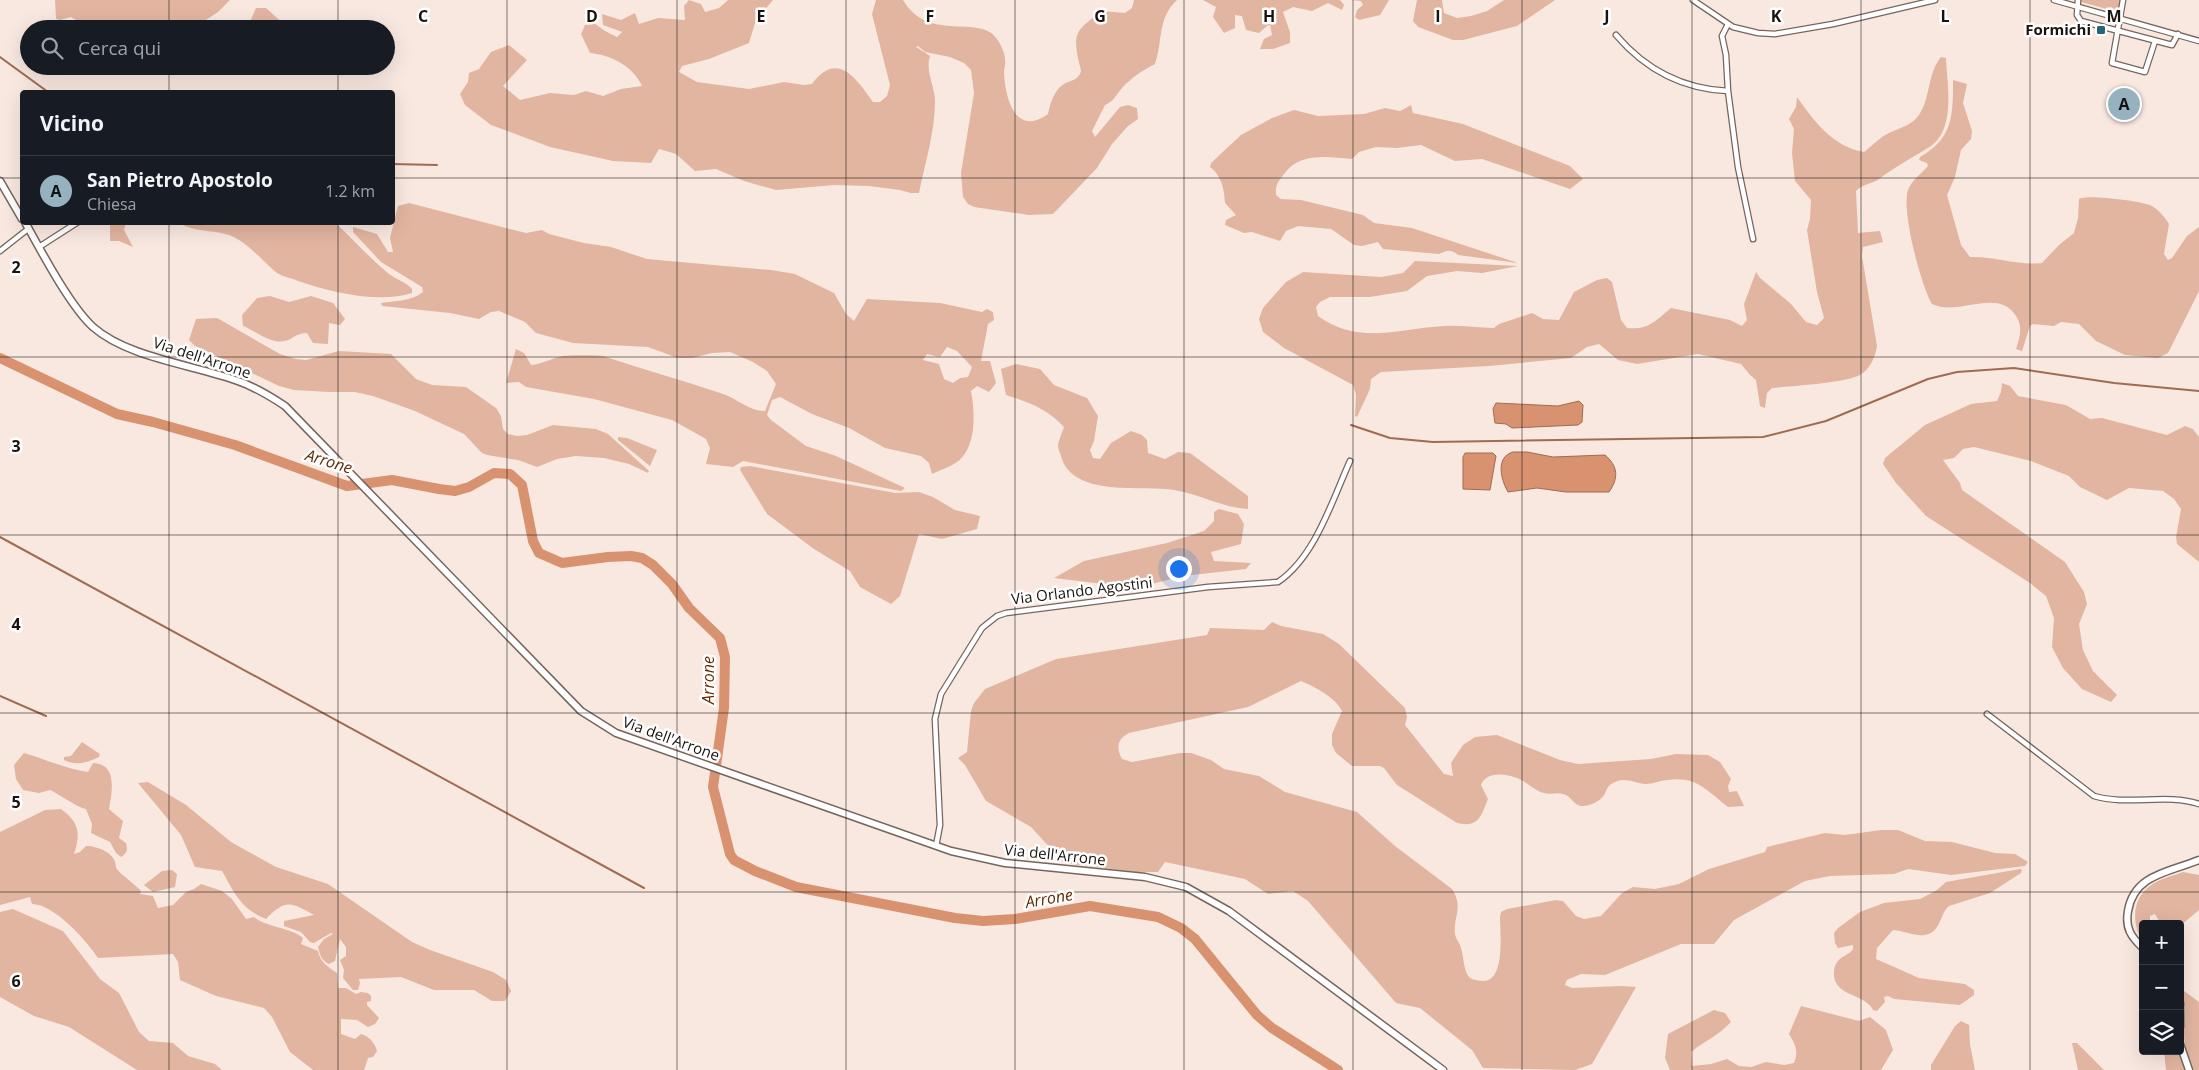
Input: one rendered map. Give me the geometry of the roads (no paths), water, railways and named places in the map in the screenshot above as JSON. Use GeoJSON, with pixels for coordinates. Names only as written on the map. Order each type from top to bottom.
{"type":"FeatureCollection","features":[{"type":"Feature","properties":{"kind":"street"},"geometry":{"type":"LineString","coordinates":[[1693,0],[1728,24],[1758,33],[1784,34],[1898,10],[1935,0]]}},
{"type":"Feature","properties":{"kind":"street"},"geometry":{"type":"LineString","coordinates":[[2054,0],[2199,41]]}},
{"type":"Feature","properties":{"kind":"street"},"geometry":{"type":"LineString","coordinates":[[2078,0],[2077,15],[2081,20],[2172,45],[2178,34]]}},
{"type":"Feature","properties":{"kind":"street"},"geometry":{"type":"LineString","coordinates":[[2123,0],[2118,18],[2112,63],[2145,72],[2155,41]]}},
{"type":"Feature","properties":{"kind":"street"},"geometry":{"type":"LineString","coordinates":[[1728,24],[1722,36],[1727,65],[1728,91],[1738,167],[1753,239]]}},
{"type":"Feature","properties":{"kind":"street"},"geometry":{"type":"LineString","coordinates":[[1616,34],[1632,52],[1663,75],[1728,91]]}},
{"type":"Feature","properties":{"kind":"street"},"geometry":{"type":"LineString","coordinates":[[0,181],[20,216]]}},
{"type":"Feature","properties":{"kind":"street","name":"Via dell'Arrone"},"geometry":{"type":"LineString","coordinates":[[26,225],[78,309],[95,328],[122,345],[238,380],[264,392],[292,412],[581,711],[616,733],[936,846],[1005,863],[1153,878],[1193,890],[1229,911],[1443,1070]]}},
{"type":"Feature","properties":{"kind":"street"},"geometry":{"type":"LineString","coordinates":[[40,247],[73,225]]}},
{"type":"Feature","properties":{"kind":"street"},"geometry":{"type":"LineString","coordinates":[[0,250],[28,229]]}},
{"type":"Feature","properties":{"kind":"street","name":"Via Orlando Agostini"},"geometry":{"type":"LineString","coordinates":[[936,846],[940,825],[936,708],[941,694],[989,622],[1006,614],[1208,587],[1278,582],[1288,576],[1306,554],[1350,462]]}},
{"type":"Feature","properties":{"kind":"street"},"geometry":{"type":"LineString","coordinates":[[1987,714],[2094,796],[2115,800],[2182,800],[2199,804]]}},
{"type":"Feature","properties":{"kind":"street"},"geometry":{"type":"LineString","coordinates":[[2139,943],[2130,933],[2127,926],[2130,904],[2136,889],[2144,882],[2199,860]]}},
{"type":"Feature","properties":{"kind":"street"},"geometry":{"type":"LineString","coordinates":[[2184,1055],[2189,1070]]}},
{"type":"Feature","properties":{"kind":"waterway"},"geometry":{"type":"LineString","coordinates":[[0,57],[20,72]]}},
{"type":"Feature","properties":{"kind":"waterway"},"geometry":{"type":"LineString","coordinates":[[25,75],[45,90]]}},
{"type":"Feature","properties":{"kind":"waterway"},"geometry":{"type":"LineString","coordinates":[[395,164],[437,165]]}},
{"type":"Feature","properties":{"kind":"waterway","name":"Arrone"},"geometry":{"type":"LineString","coordinates":[[0,358],[117,414],[235,445],[347,486],[392,480],[455,491],[469,487],[494,473],[510,474],[522,485],[533,541],[539,553],[562,563],[608,557],[631,556],[642,558],[653,565],[672,584],[689,608],[720,638],[725,657],[724,708],[713,787],[730,854],[734,860],[755,871],[796,887],[955,918],[983,921],[1015,919],[1090,906],[1158,917],[1181,928],[1195,939],[1257,1015],[1272,1028],[1338,1070]]}},
{"type":"Feature","properties":{"kind":"waterway"},"geometry":{"type":"LineString","coordinates":[[1351,425],[1390,438],[1433,442],[1763,437],[1826,421],[1928,379],[1957,372],[2014,368],[2114,383],[2199,391]]}},
{"type":"Feature","properties":{"kind":"waterway"},"geometry":{"type":"LineString","coordinates":[[0,537],[644,888]]}},
{"type":"Feature","properties":{"kind":"waterway"},"geometry":{"type":"LineString","coordinates":[[0,696],[46,716]]}},
{"type":"Feature","properties":{"kind":"place","name":"Formichi"},"geometry":{"type":"Point","coordinates":[2101,30]}},
{"type":"Feature","properties":{"kind":"place","name":"San Pietro Apostolo"},"geometry":{"type":"Point","coordinates":[2124,104]}}]}
